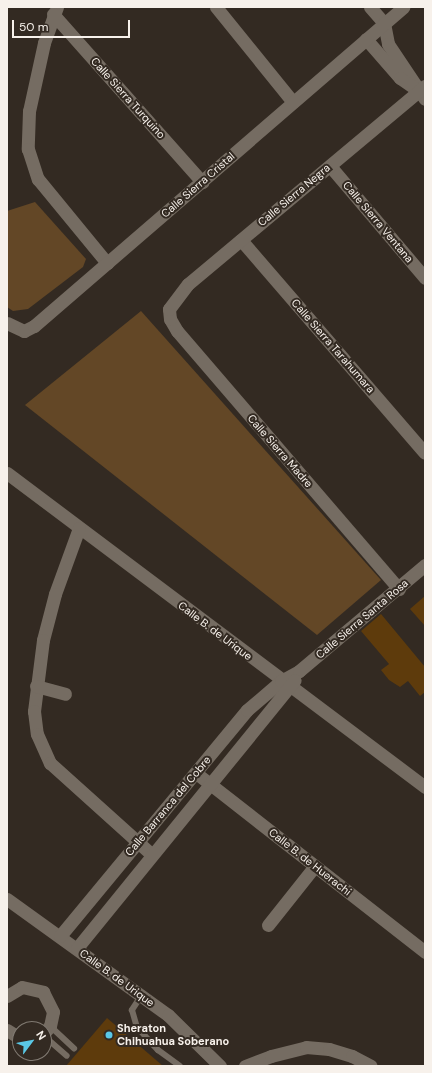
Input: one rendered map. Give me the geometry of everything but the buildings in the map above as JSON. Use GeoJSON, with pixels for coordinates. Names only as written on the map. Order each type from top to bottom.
{"type":"FeatureCollection","features":[{"type":"Feature","properties":{"kind":"street"},"geometry":{"type":"LineString","coordinates":[[216,7],[293,102]]}},
{"type":"Feature","properties":{"kind":"street"},"geometry":{"type":"LineString","coordinates":[[370,7],[384,23],[388,44],[423,92]]}},
{"type":"Feature","properties":{"kind":"street","name":"Calle Sierra Cristal"},"geometry":{"type":"LineString","coordinates":[[7,323],[24,331],[34,326],[403,7]]}},
{"type":"Feature","properties":{"kind":"street"},"geometry":{"type":"LineString","coordinates":[[55,11],[29,111],[28,149],[38,179],[107,263]]}},
{"type":"Feature","properties":{"kind":"street","name":"Calle Sierra Turquino"},"geometry":{"type":"LineString","coordinates":[[55,11],[202,182]]}},
{"type":"Feature","properties":{"kind":"street"},"geometry":{"type":"LineString","coordinates":[[366,39],[400,78],[423,92]]}},
{"type":"Feature","properties":{"kind":"street","name":"Calle Sierra Negra"},"geometry":{"type":"LineString","coordinates":[[169,309],[188,284],[330,166],[423,92]]}},
{"type":"Feature","properties":{"kind":"street","name":"Calle Sierra Ventana"},"geometry":{"type":"LineString","coordinates":[[330,166],[425,278]]}},
{"type":"Feature","properties":{"kind":"street","name":"Calle Sierra Tarahumara"},"geometry":{"type":"LineString","coordinates":[[241,240],[425,453]]}},
{"type":"Feature","properties":{"kind":"street","name":"Calle Sierra Madre"},"geometry":{"type":"LineString","coordinates":[[169,309],[170,319],[177,331],[399,589]]}},
{"type":"Feature","properties":{"kind":"street","name":"Calle B. de Urique"},"geometry":{"type":"LineString","coordinates":[[7,473],[286,685],[425,787]]}},
{"type":"Feature","properties":{"kind":"street"},"geometry":{"type":"LineString","coordinates":[[79,528],[55,594],[36,686],[34,711],[37,734],[50,763],[152,855]]}},
{"type":"Feature","properties":{"kind":"street","name":"Calle Sierra Santa Rosa"},"geometry":{"type":"LineString","coordinates":[[286,685],[299,671],[399,589],[425,565]]}},
{"type":"Feature","properties":{"kind":"street","name":"Calle Barranca del Cobre"},"geometry":{"type":"LineString","coordinates":[[60,936],[247,710],[286,685]]}},
{"type":"Feature","properties":{"kind":"street","name":"Calle Barranca del Cobre"},"geometry":{"type":"LineString","coordinates":[[77,948],[211,785],[286,685]]}},
{"type":"Feature","properties":{"kind":"street"},"geometry":{"type":"LineString","coordinates":[[36,686],[65,694]]}},
{"type":"Feature","properties":{"kind":"street","name":"Calle B. de Huerachi"},"geometry":{"type":"LineString","coordinates":[[196,772],[425,952]]}},
{"type":"Feature","properties":{"kind":"street"},"geometry":{"type":"LineString","coordinates":[[268,925],[315,866]]}},
{"type":"Feature","properties":{"kind":"street","name":"Calle B. de Urique"},"geometry":{"type":"LineString","coordinates":[[7,899],[168,1015],[220,1066]]}},
{"type":"Feature","properties":{"kind":"street"},"geometry":{"type":"LineString","coordinates":[[7,996],[22,987],[43,992],[52,1004],[48,1021]]}},
{"type":"Feature","properties":{"kind":"street"},"geometry":{"type":"LineString","coordinates":[[246,1066],[306,1047],[329,1049],[352,1056],[371,1066]]}},
{"type":"Feature","properties":{"kind":"lane"},"geometry":{"type":"LineString","coordinates":[[141,996],[132,1010],[137,1027],[158,1050],[180,1066]]}},
{"type":"Feature","properties":{"kind":"lane"},"geometry":{"type":"LineString","coordinates":[[52,1035],[74,1048]]}},
{"type":"Feature","properties":{"kind":"lane"},"geometry":{"type":"LineString","coordinates":[[52,1038],[67,1056]]}},
{"type":"Feature","properties":{"kind":"shaded area"},"geometry":{"type":"Polygon","coordinates":[[[35,202],[86,259],[83,267],[28,309],[13,311],[7,307],[7,211],[35,202]]]}},
{"type":"Feature","properties":{"kind":"shaded area"},"geometry":{"type":"Polygon","coordinates":[[[141,311],[381,580],[317,635],[25,405],[141,311]]]}},
{"type":"Feature","properties":{"kind":"place","name":"Sheraton Chihuahua Soberano"},"geometry":{"type":"Point","coordinates":[109,1035]}}]}
